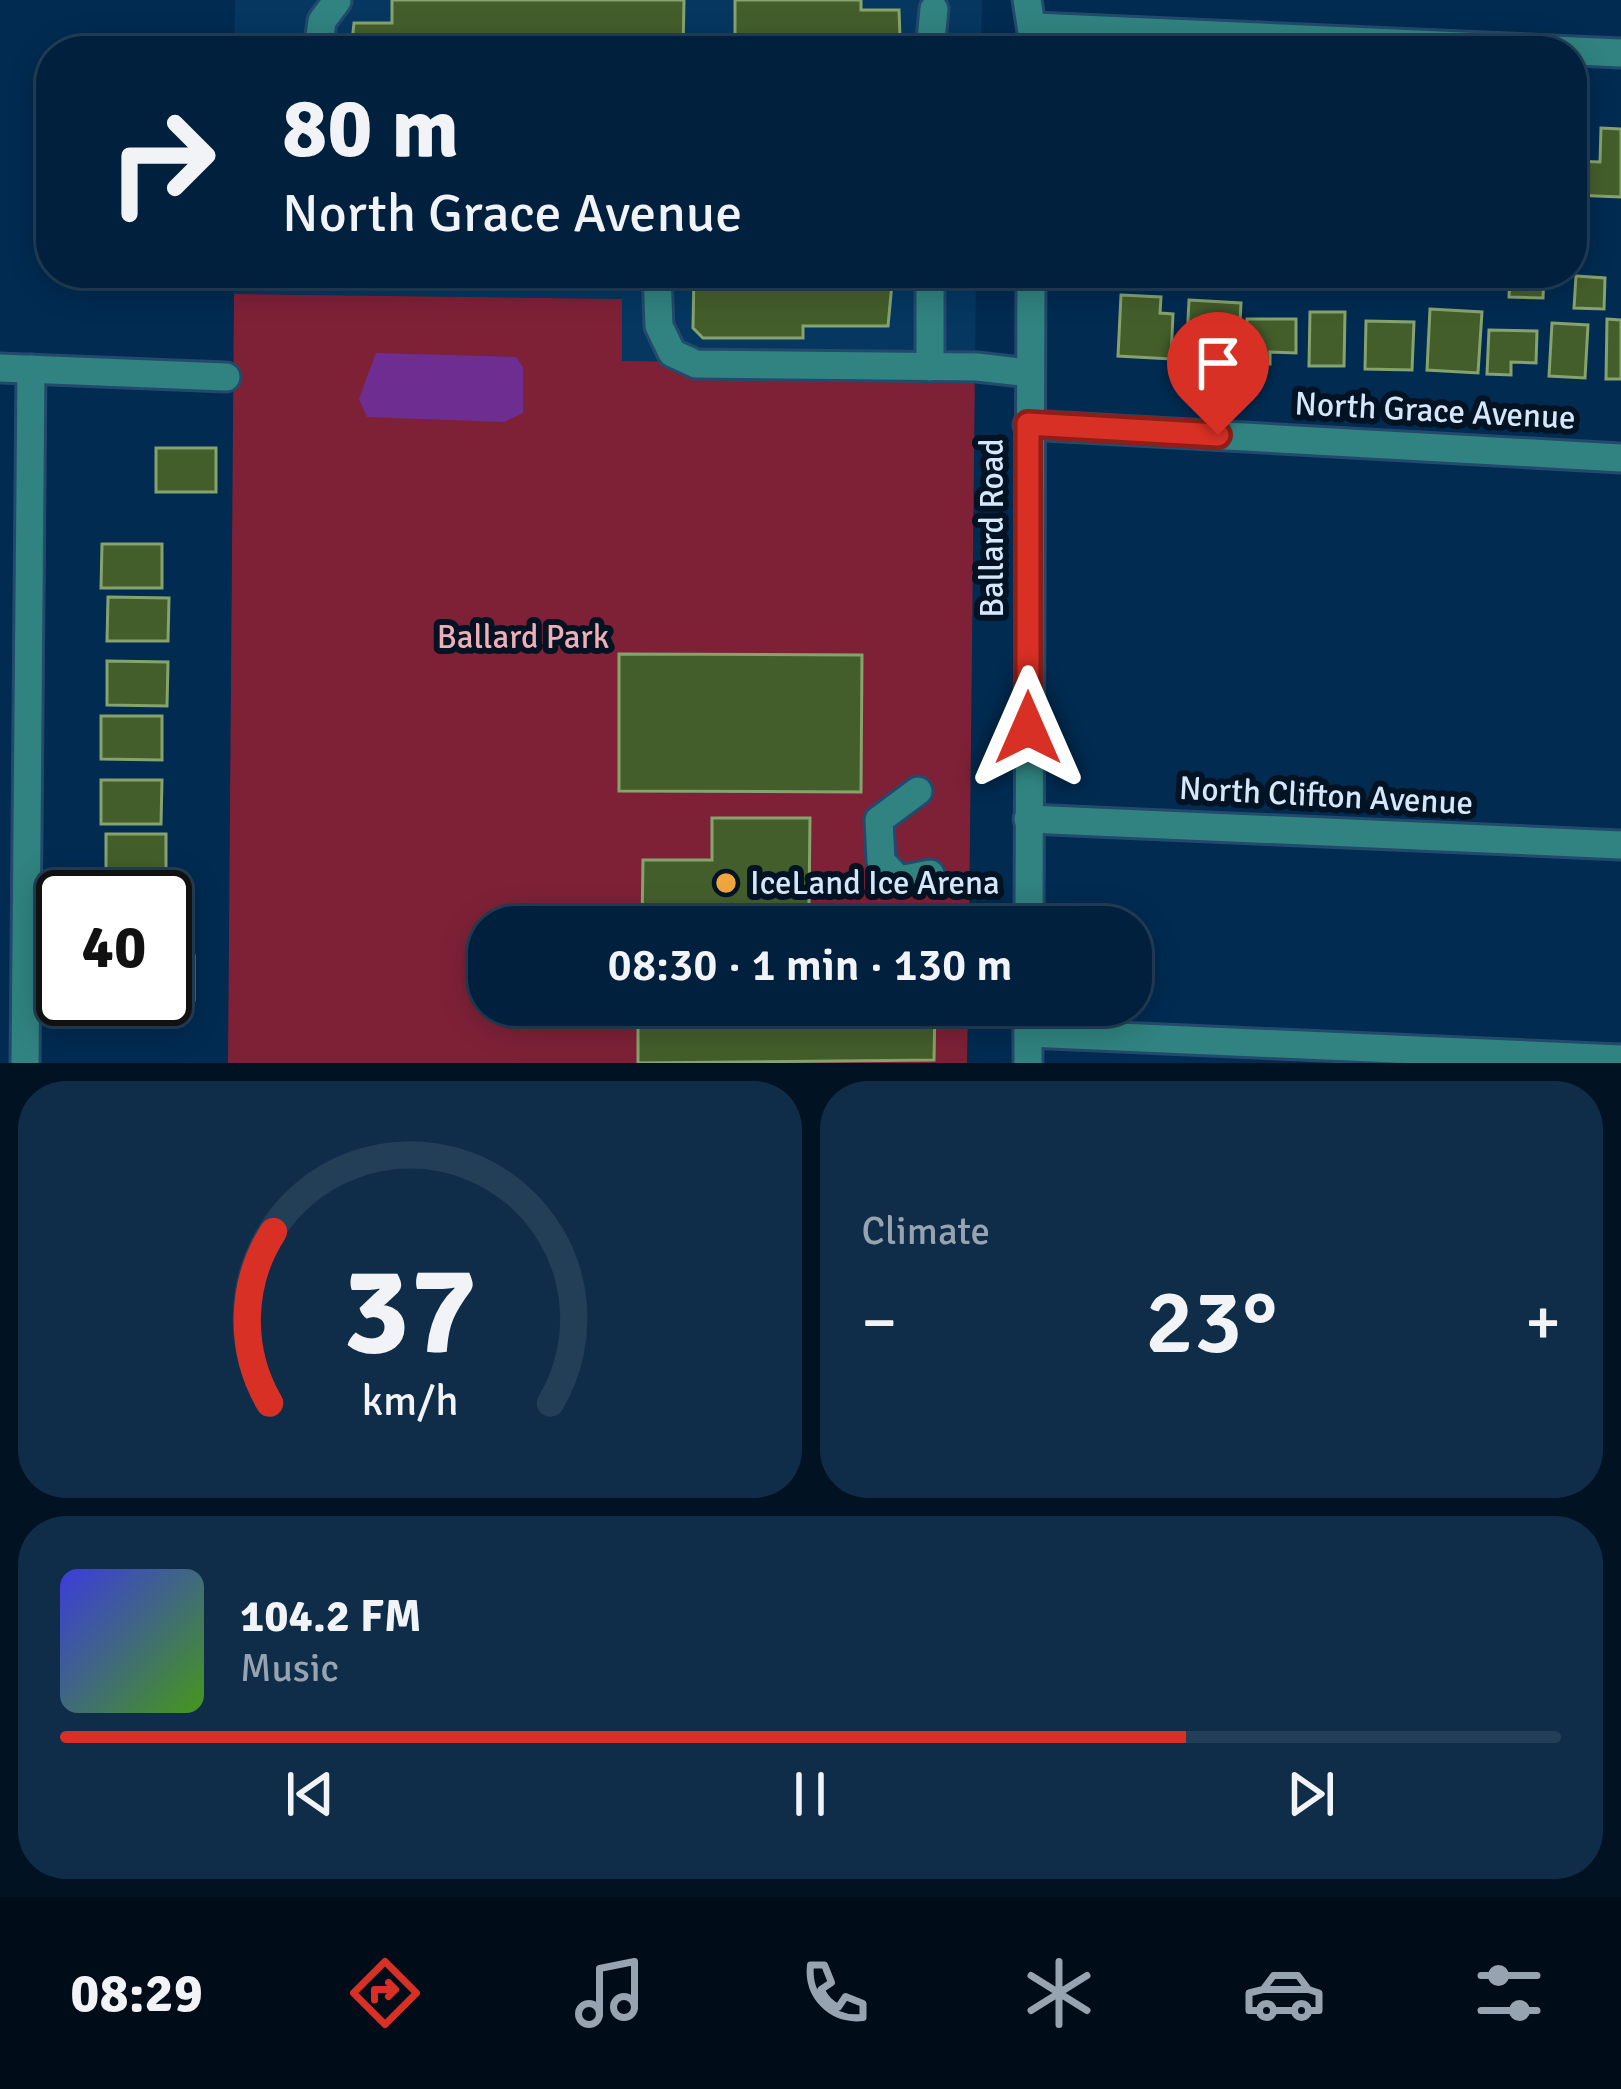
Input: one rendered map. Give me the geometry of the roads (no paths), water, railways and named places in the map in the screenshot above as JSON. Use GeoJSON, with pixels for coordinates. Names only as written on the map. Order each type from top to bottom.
{"type":"FeatureCollection","features":[{"type":"Feature","properties":{"kind":"street"},"geometry":{"type":"LineString","coordinates":[[320,36],[322,21],[337,1]]}},
{"type":"Feature","properties":{"kind":"street"},"geometry":{"type":"LineString","coordinates":[[931,36],[934,9]]}},
{"type":"Feature","properties":{"kind":"street"},"geometry":{"type":"LineString","coordinates":[[1035,19],[1328,36]]}},
{"type":"Feature","properties":{"kind":"street"},"geometry":{"type":"LineString","coordinates":[[1587,51],[1621,53]]}},
{"type":"Feature","properties":{"kind":"street"},"geometry":{"type":"LineString","coordinates":[[657,288],[659,326],[672,353],[696,364],[1029,373]]}},
{"type":"Feature","properties":{"kind":"street"},"geometry":{"type":"LineString","coordinates":[[930,288],[930,367]]}},
{"type":"Feature","properties":{"kind":"street","name":"Ballard Road"},"geometry":{"type":"LineString","coordinates":[[1028,906],[1031,288]]}},
{"type":"Feature","properties":{"kind":"street"},"geometry":{"type":"LineString","coordinates":[[0,368],[226,377]]}},
{"type":"Feature","properties":{"kind":"street"},"geometry":{"type":"LineString","coordinates":[[25,1063],[32,369]]}},
{"type":"Feature","properties":{"kind":"street","name":"North Grace Avenue"},"geometry":{"type":"LineString","coordinates":[[1028,424],[1621,458]]}},
{"type":"Feature","properties":{"kind":"street"},"geometry":{"type":"LineString","coordinates":[[919,791],[879,820],[881,861],[899,880],[930,874]]}},
{"type":"Feature","properties":{"kind":"street","name":"North Clifton Avenue"},"geometry":{"type":"LineString","coordinates":[[1028,818],[1621,845]]}},
{"type":"Feature","properties":{"kind":"street"},"geometry":{"type":"LineString","coordinates":[[1028,1026],[1028,1063]]}},
{"type":"Feature","properties":{"kind":"street"},"geometry":{"type":"LineString","coordinates":[[1132,1026],[1621,1059]]}},
{"type":"Feature","properties":{"kind":"place","name":"IceLand Ice Arena"},"geometry":{"type":"Point","coordinates":[726,883]}},
{"type":"Feature","properties":{"kind":"park label","name":"Ballard Park"},"geometry":{"type":"Point","coordinates":[523,637]}}]}
